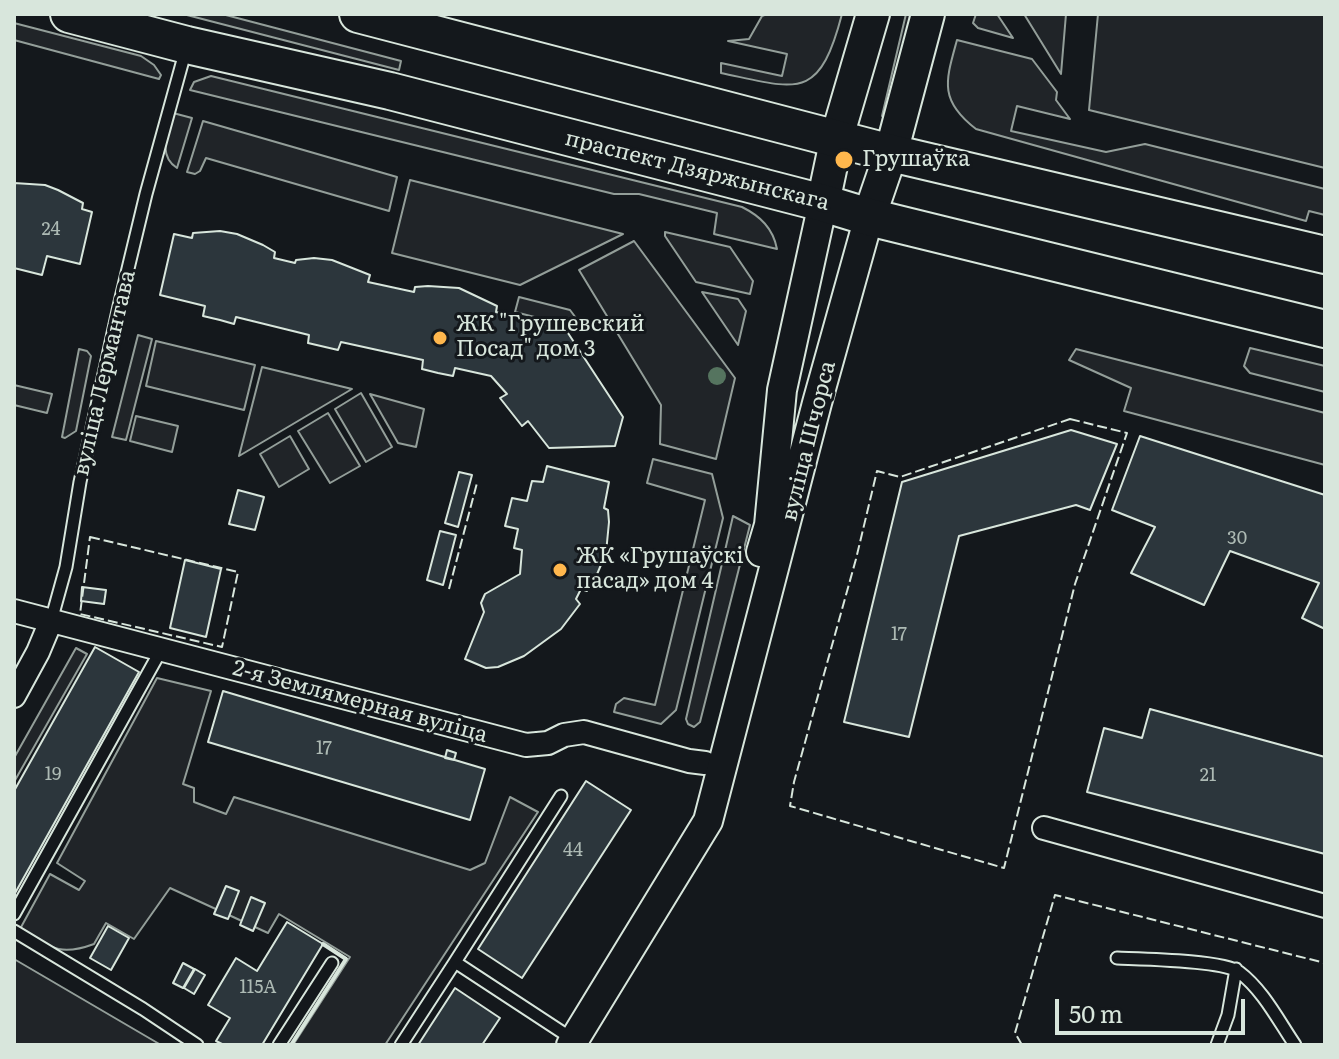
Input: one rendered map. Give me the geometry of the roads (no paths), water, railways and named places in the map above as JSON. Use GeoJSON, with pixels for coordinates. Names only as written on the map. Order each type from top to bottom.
{"type":"FeatureCollection","features":[{"type":"Feature","properties":{"kind":"main road","name":"праспект Дзяржынскага"},"geometry":{"type":"LineString","coordinates":[[69,14],[187,45],[390,91],[869,217],[1325,329]]}},
{"type":"Feature","properties":{"kind":"main road"},"geometry":{"type":"LineString","coordinates":[[358,14],[891,153],[1325,255]]}},
{"type":"Feature","properties":{"kind":"main road","name":"вуліца Шчорса"},"geometry":{"type":"LineString","coordinates":[[823,203],[837,137],[873,14]]}},
{"type":"Feature","properties":{"kind":"main road","name":"вуліца Шчорса"},"geometry":{"type":"LineString","coordinates":[[869,217],[891,153],[928,14]]}},
{"type":"Feature","properties":{"kind":"street","name":"вуліца Шчорса"},"geometry":{"type":"LineString","coordinates":[[681,863],[690,817],[769,525],[782,390],[823,203]]}},
{"type":"Feature","properties":{"kind":"street","name":"вуліца Шчорса"},"geometry":{"type":"LineString","coordinates":[[573,1043],[708,821],[869,217]]}},
{"type":"Feature","properties":{"kind":"street","name":"2-я Землямерная вуліца"},"geometry":{"type":"LineString","coordinates":[[14,611],[526,745],[548,743],[564,735],[584,732],[705,763]]}},
{"type":"Feature","properties":{"kind":"street","name":"вуліца Лермантава"},"geometry":{"type":"LineString","coordinates":[[14,696],[51,621]]}},
{"type":"Feature","properties":{"kind":"street"},"geometry":{"type":"LineString","coordinates":[[1044,828],[1325,906]]}},
{"type":"Feature","properties":{"kind":"lane","name":"вуліца Лермантава"},"geometry":{"type":"LineString","coordinates":[[51,621],[66,567],[80,482],[126,278],[187,45]]}},
{"type":"Feature","properties":{"kind":"lane"},"geometry":{"type":"LineString","coordinates":[[14,914],[161,650]]}},
{"type":"Feature","properties":{"kind":"lane"},"geometry":{"type":"LineString","coordinates":[[401,1045],[561,796]]}},
{"type":"Feature","properties":{"kind":"lane"},"geometry":{"type":"LineString","coordinates":[[14,931],[197,1045]]}},
{"type":"Feature","properties":{"kind":"lane"},"geometry":{"type":"LineString","coordinates":[[1117,958],[1185,961],[1236,969],[1260,993],[1295,1045]]}},
{"type":"Feature","properties":{"kind":"lane"},"geometry":{"type":"LineString","coordinates":[[455,962],[573,1043]]}},
{"type":"Feature","properties":{"kind":"lane"},"geometry":{"type":"LineString","coordinates":[[279,1045],[332,963]]}},
{"type":"Feature","properties":{"kind":"lane"},"geometry":{"type":"LineString","coordinates":[[1217,1045],[1228,1015],[1236,969]]}},
{"type":"Feature","properties":{"kind":"place","name":"Грушаўка"},"geometry":{"type":"Point","coordinates":[844,160]}},
{"type":"Feature","properties":{"kind":"place","name":"ЖК \"Грушевский Посад\" дом 3"},"geometry":{"type":"Point","coordinates":[440,338]}},
{"type":"Feature","properties":{"kind":"place","name":"ЖК «Грушаўскі пасад» дом 4"},"geometry":{"type":"Point","coordinates":[560,570]}}]}
